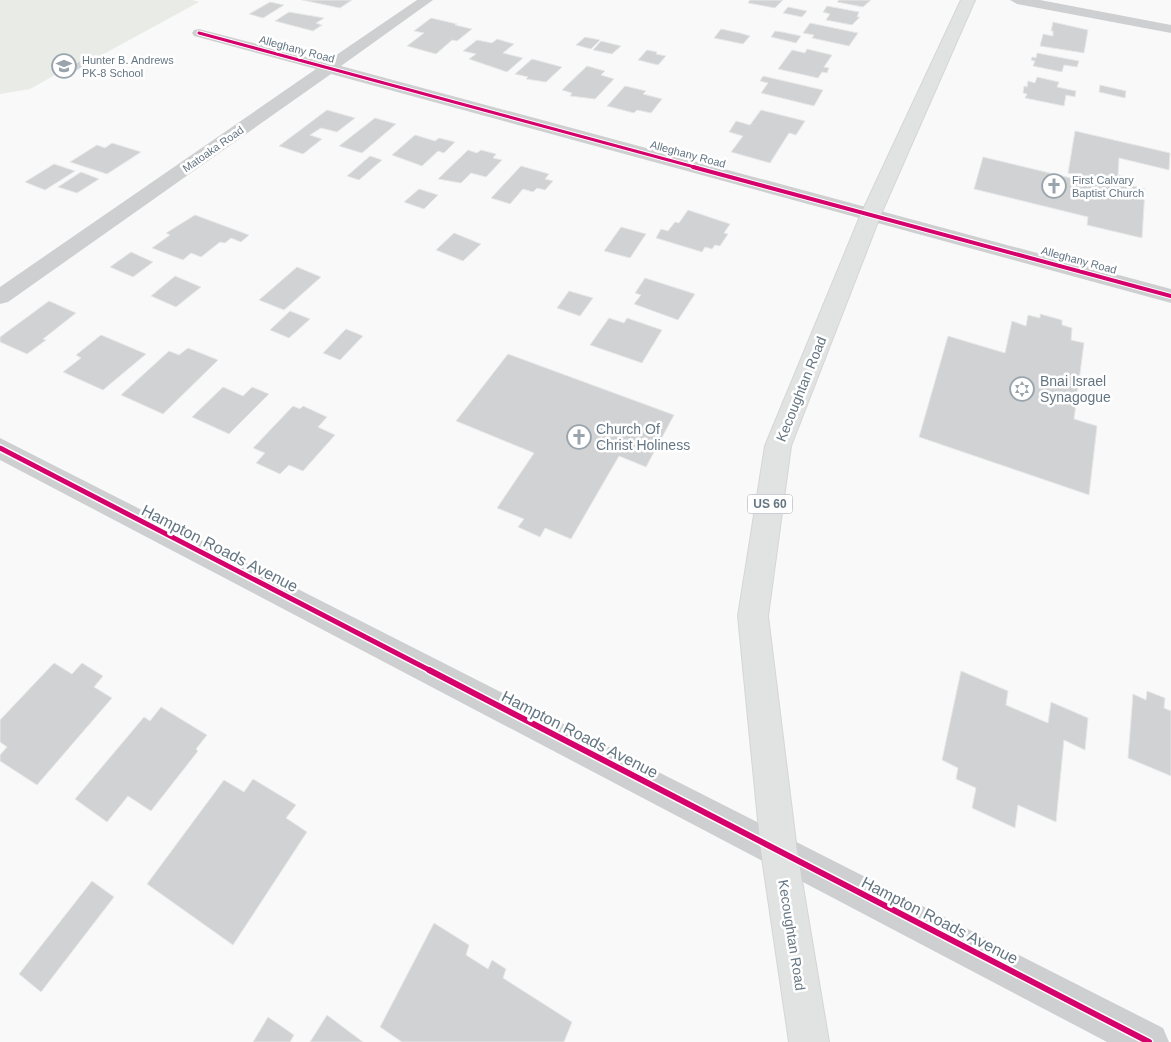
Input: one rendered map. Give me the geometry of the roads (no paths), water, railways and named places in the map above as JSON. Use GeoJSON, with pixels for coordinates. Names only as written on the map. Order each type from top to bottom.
{"type":"FeatureCollection","features":[{"type":"Feature","properties":{"kind":"main road","name":"Kecoughtan Road"},"geometry":{"type":"LineString","coordinates":[[809,1042],[779,851],[753,616],[778,446],[871,214],[968,0]]}},
{"type":"Feature","properties":{"kind":"street","name":"Matoaka Road"},"geometry":{"type":"LineString","coordinates":[[0,298],[426,0]]}},
{"type":"Feature","properties":{"kind":"street"},"geometry":{"type":"LineString","coordinates":[[1017,0],[1171,29]]}},
{"type":"Feature","properties":{"kind":"street","name":"Alleghany Road"},"geometry":{"type":"LineString","coordinates":[[199,33],[1171,296]]}},
{"type":"Feature","properties":{"kind":"street","name":"Hampton Roads Avenue"},"geometry":{"type":"LineString","coordinates":[[0,448],[1149,1042]]}},
{"type":"Feature","properties":{"kind":"place","name":"Hunter B. Andrews PK-8 School"},"geometry":{"type":"Point","coordinates":[64,66]}},
{"type":"Feature","properties":{"kind":"place","name":"First Calvary Baptist Church"},"geometry":{"type":"Point","coordinates":[1054,186]}},
{"type":"Feature","properties":{"kind":"place","name":"Bnai Israel Synagogue"},"geometry":{"type":"Point","coordinates":[1022,389]}},
{"type":"Feature","properties":{"kind":"place","name":"Church Of Christ Holiness"},"geometry":{"type":"Point","coordinates":[579,437]}}]}
